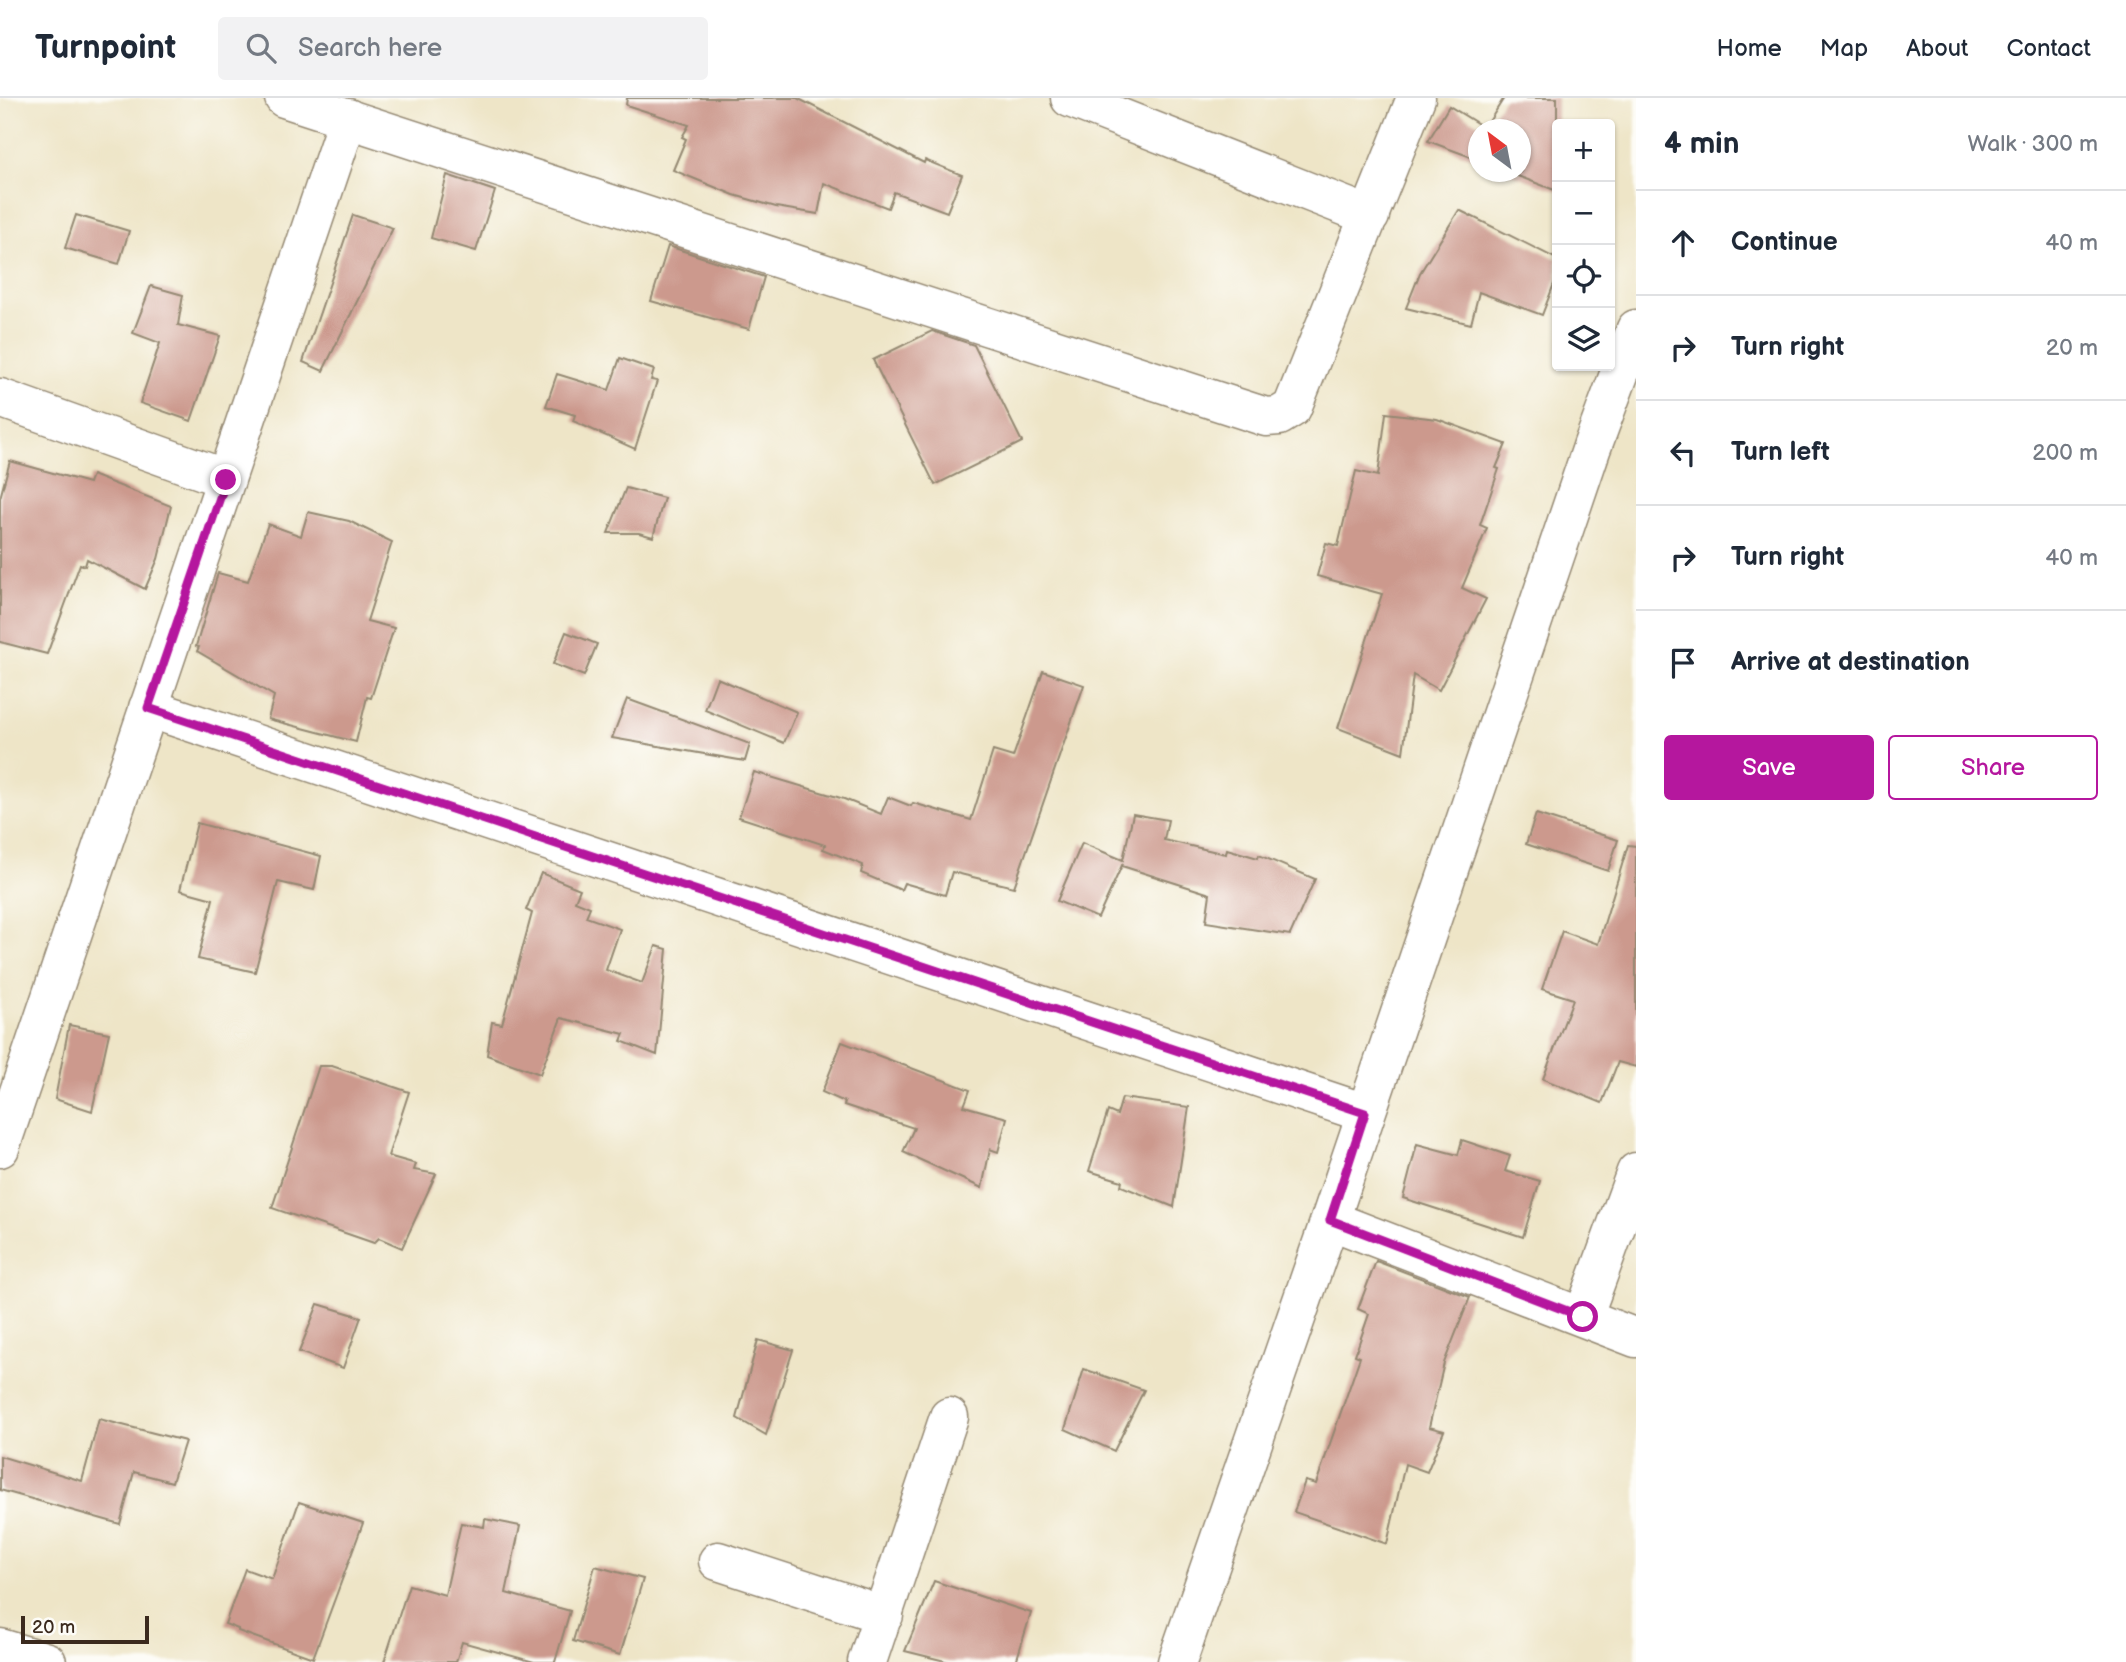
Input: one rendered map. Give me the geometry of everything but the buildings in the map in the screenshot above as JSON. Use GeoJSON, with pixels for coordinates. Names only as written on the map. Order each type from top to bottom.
{"type":"FeatureCollection","features":[{"type":"Feature","properties":{"kind":"street"},"geometry":{"type":"LineString","coordinates":[[284,98],[1266,417],[1279,416],[1292,408],[1416,98]]}},
{"type":"Feature","properties":{"kind":"street"},"geometry":{"type":"LineString","coordinates":[[1070,98],[1370,216]]}},
{"type":"Feature","properties":{"kind":"street"},"geometry":{"type":"LineString","coordinates":[[0,1148],[348,118]]}},
{"type":"Feature","properties":{"kind":"street"},"geometry":{"type":"LineString","coordinates":[[1177,1662],[1592,447],[1636,330]]}},
{"type":"Feature","properties":{"kind":"street"},"geometry":{"type":"LineString","coordinates":[[0,398],[226,480]]}},
{"type":"Feature","properties":{"kind":"street"},"geometry":{"type":"LineString","coordinates":[[148,708],[1365,1113]]}},
{"type":"Feature","properties":{"kind":"street"},"geometry":{"type":"LineString","coordinates":[[1583,1317],[1636,1172]]}},
{"type":"Feature","properties":{"kind":"street"},"geometry":{"type":"LineString","coordinates":[[1330,1220],[1636,1338]]}},
{"type":"Feature","properties":{"kind":"street"},"geometry":{"type":"LineString","coordinates":[[867,1662],[949,1417]]}},
{"type":"Feature","properties":{"kind":"street"},"geometry":{"type":"LineString","coordinates":[[718,1561],[884,1615]]}},
{"type":"Feature","properties":{"kind":"street"},"geometry":{"type":"LineString","coordinates":[[0,1648],[47,1662]]}},
{"type":"Feature","properties":{"kind":"route"},"geometry":{"type":"LineString","coordinates":[[226,480],[148,708],[1365,1113],[1330,1220],[1583,1317]]}}]}
